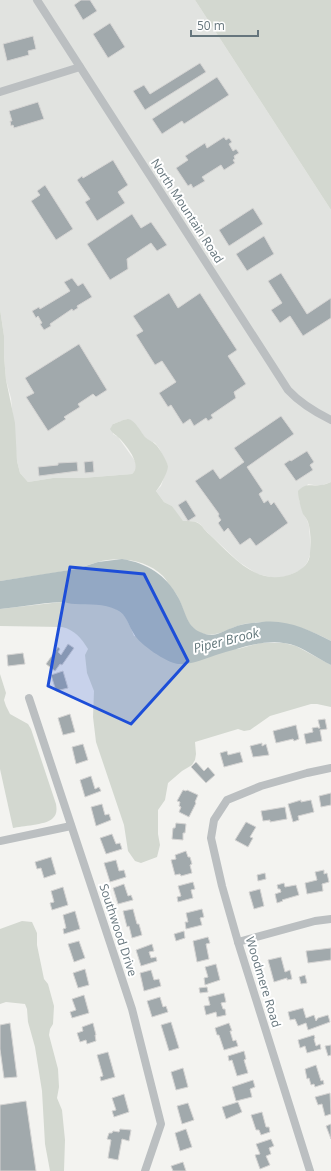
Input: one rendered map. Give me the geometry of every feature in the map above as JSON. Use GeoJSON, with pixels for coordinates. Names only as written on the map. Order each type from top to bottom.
{"type":"FeatureCollection","features":[{"type":"Feature","properties":{"kind":"street","name":"North Mountain Road"},"geometry":{"type":"LineString","coordinates":[[37,0],[288,390],[317,413],[331,420]]}},
{"type":"Feature","properties":{"kind":"street"},"geometry":{"type":"LineString","coordinates":[[0,92],[80,67]]}},
{"type":"Feature","properties":{"kind":"street","name":"Southwood Drive"},"geometry":{"type":"LineString","coordinates":[[29,698],[132,1009],[161,1124],[145,1171]]}},
{"type":"Feature","properties":{"kind":"street","name":"Woodmere Road"},"geometry":{"type":"LineString","coordinates":[[310,1171],[238,942],[222,886],[211,838],[214,820],[227,800],[261,786],[331,768]]}},
{"type":"Feature","properties":{"kind":"street"},"geometry":{"type":"LineString","coordinates":[[0,840],[71,826]]}},
{"type":"Feature","properties":{"kind":"street"},"geometry":{"type":"LineString","coordinates":[[238,942],[315,921],[331,919]]}},
{"type":"Feature","properties":{"kind":"highlighted area"},"geometry":{"type":"Polygon","coordinates":[[[70,567],[144,574],[188,661],[131,724],[48,686],[70,567]]]}},
{"type":"Feature","properties":{"kind":"shaded area"},"geometry":{"type":"Polygon","coordinates":[[[0,0],[195,0],[331,210],[331,482],[320,486],[308,484],[299,500],[309,526],[311,552],[307,563],[301,570],[287,576],[275,578],[257,574],[239,562],[200,524],[197,522],[181,520],[172,506],[164,502],[156,491],[161,486],[168,466],[159,448],[155,443],[146,439],[137,426],[127,419],[113,424],[113,434],[118,437],[135,461],[137,467],[132,474],[82,478],[53,478],[28,482],[20,473],[17,461],[11,398],[6,380],[4,336],[0,309],[0,0]]]}},
{"type":"Feature","properties":{"kind":"shaded area"},"geometry":{"type":"Polygon","coordinates":[[[195,0],[331,0],[331,210],[195,0]]]}},
{"type":"Feature","properties":{"kind":"shaded area"},"geometry":{"type":"Polygon","coordinates":[[[0,309],[4,336],[6,380],[15,423],[17,461],[20,473],[28,482],[53,478],[82,478],[132,474],[136,466],[135,460],[126,445],[110,429],[113,424],[126,419],[131,420],[145,437],[157,446],[163,454],[168,466],[162,483],[156,491],[164,502],[172,506],[183,521],[193,521],[199,524],[227,552],[247,568],[268,577],[281,577],[300,570],[307,563],[310,557],[310,529],[308,521],[301,509],[298,491],[306,486],[322,485],[331,482],[331,641],[300,627],[268,622],[256,622],[239,625],[212,635],[196,631],[189,623],[178,597],[163,576],[149,566],[132,561],[115,559],[106,560],[75,569],[0,581],[0,309]]]}},
{"type":"Feature","properties":{"kind":"shaded area"},"geometry":{"type":"Polygon","coordinates":[[[61,602],[105,605],[114,608],[121,612],[126,618],[134,636],[238,649],[260,643],[284,643],[296,646],[331,665],[331,707],[311,704],[270,716],[250,730],[244,731],[238,729],[195,742],[195,760],[192,765],[168,783],[165,800],[158,810],[158,834],[160,845],[157,857],[141,863],[135,861],[128,851],[124,825],[96,742],[93,717],[94,691],[87,673],[85,655],[88,649],[77,635],[67,628],[0,626],[0,609],[61,602]]]}},
{"type":"Feature","properties":{"kind":"shaded area"},"geometry":{"type":"Polygon","coordinates":[[[0,674],[6,693],[4,700],[6,706],[10,714],[28,724],[31,729],[56,804],[55,816],[44,823],[13,828],[0,769],[0,674]]]}},
{"type":"Feature","properties":{"kind":"shaded area"},"geometry":{"type":"Polygon","coordinates":[[[22,921],[32,922],[37,933],[37,945],[44,979],[48,984],[54,1006],[53,1024],[49,1035],[58,1069],[59,1087],[57,1098],[62,1110],[65,1140],[64,1171],[50,1171],[45,1144],[42,1091],[35,1047],[28,1022],[27,1009],[25,1004],[6,1002],[0,1004],[0,929],[22,921]]]}},
{"type":"Feature","properties":{"kind":"water","name":"Piper Brook"},"geometry":{"type":"Polygon","coordinates":[[[122,559],[148,567],[162,576],[178,597],[186,617],[192,626],[200,632],[213,635],[239,626],[262,622],[280,622],[298,626],[331,641],[331,665],[296,646],[276,642],[256,644],[235,649],[193,663],[178,664],[161,657],[141,643],[123,615],[112,608],[102,605],[60,602],[0,609],[0,581],[76,569],[98,562],[122,559]]]}},
{"type":"Feature","properties":{"kind":"building"},"geometry":{"type":"Polygon","coordinates":[[[81,0],[90,0],[97,11],[83,20],[74,5],[81,0]]]}},
{"type":"Feature","properties":{"kind":"building"},"geometry":{"type":"Polygon","coordinates":[[[110,23],[125,47],[108,58],[93,34],[110,23]]]}},
{"type":"Feature","properties":{"kind":"building"},"geometry":{"type":"Polygon","coordinates":[[[33,36],[36,49],[28,51],[29,55],[7,61],[3,44],[33,36]]]}},
{"type":"Feature","properties":{"kind":"building"},"geometry":{"type":"Polygon","coordinates":[[[200,63],[206,72],[145,110],[133,91],[144,85],[150,94],[200,63]]]}},
{"type":"Feature","properties":{"kind":"building"},"geometry":{"type":"Polygon","coordinates":[[[217,77],[229,95],[184,124],[182,121],[162,134],[152,119],[217,77]]]}},
{"type":"Feature","properties":{"kind":"building"},"geometry":{"type":"Polygon","coordinates":[[[38,102],[44,119],[14,128],[13,125],[11,126],[10,121],[12,121],[9,111],[38,102]]]}},
{"type":"Feature","properties":{"kind":"building"},"geometry":{"type":"Polygon","coordinates":[[[224,137],[226,140],[229,138],[232,142],[229,144],[233,151],[236,149],[239,153],[234,156],[235,159],[233,160],[235,163],[224,170],[221,165],[202,177],[205,181],[193,188],[191,184],[188,186],[176,168],[188,160],[185,156],[205,143],[207,148],[224,137]]]}},
{"type":"Feature","properties":{"kind":"building"},"geometry":{"type":"Polygon","coordinates":[[[113,160],[128,185],[118,192],[125,203],[97,221],[85,202],[90,199],[77,180],[113,160]]]}},
{"type":"Feature","properties":{"kind":"building"},"geometry":{"type":"Polygon","coordinates":[[[45,185],[73,229],[56,240],[31,201],[40,195],[37,191],[45,185]]]}},
{"type":"Feature","properties":{"kind":"building"},"geometry":{"type":"Polygon","coordinates":[[[253,208],[263,224],[229,246],[219,230],[253,208]]]}},
{"type":"Feature","properties":{"kind":"building"},"geometry":{"type":"Polygon","coordinates":[[[132,214],[141,228],[151,222],[167,245],[157,251],[151,243],[127,259],[128,269],[110,280],[87,244],[132,214]]]}},
{"type":"Feature","properties":{"kind":"building"},"geometry":{"type":"Polygon","coordinates":[[[264,236],[274,254],[247,271],[236,254],[264,236]]]}},
{"type":"Feature","properties":{"kind":"building"},"geometry":{"type":"Polygon","coordinates":[[[281,273],[307,314],[331,298],[331,318],[303,336],[290,316],[280,323],[271,310],[282,303],[268,281],[281,273]]]}},
{"type":"Feature","properties":{"kind":"building"},"geometry":{"type":"Polygon","coordinates":[[[72,278],[78,286],[83,283],[92,297],[77,306],[78,308],[73,311],[72,309],[50,324],[51,326],[44,330],[40,324],[42,323],[38,316],[36,318],[32,311],[39,307],[40,309],[70,291],[64,282],[72,278]]]}},
{"type":"Feature","properties":{"kind":"building"},"geometry":{"type":"Polygon","coordinates":[[[169,293],[178,308],[200,293],[237,350],[228,356],[246,384],[234,392],[236,398],[211,415],[213,418],[208,421],[206,418],[194,426],[190,419],[183,424],[171,405],[168,407],[159,393],[176,382],[162,361],[155,365],[136,335],[143,331],[133,316],[169,293]]]}},
{"type":"Feature","properties":{"kind":"building"},"geometry":{"type":"Polygon","coordinates":[[[79,344],[107,390],[96,397],[93,394],[78,404],[80,407],[64,417],[66,419],[48,431],[26,397],[34,393],[25,378],[79,344]]]}},
{"type":"Feature","properties":{"kind":"building"},"geometry":{"type":"Polygon","coordinates":[[[281,416],[294,434],[247,467],[263,491],[259,494],[264,503],[268,500],[271,505],[274,502],[288,523],[256,546],[250,538],[240,545],[228,528],[224,532],[218,523],[221,520],[218,516],[219,514],[195,481],[213,469],[220,479],[244,462],[234,448],[281,416]]]}},
{"type":"Feature","properties":{"kind":"building"},"geometry":{"type":"Polygon","coordinates":[[[307,451],[314,462],[310,465],[313,470],[296,481],[284,464],[307,451]]]}},
{"type":"Feature","properties":{"kind":"building"},"geometry":{"type":"Polygon","coordinates":[[[93,461],[94,472],[85,473],[84,462],[93,461]]]}},
{"type":"Feature","properties":{"kind":"building"},"geometry":{"type":"Polygon","coordinates":[[[77,462],[78,471],[39,476],[38,467],[58,465],[58,463],[77,462]]]}},
{"type":"Feature","properties":{"kind":"building"},"geometry":{"type":"Polygon","coordinates":[[[186,500],[196,516],[188,521],[178,505],[186,500]]]}},
{"type":"Feature","properties":{"kind":"building"},"geometry":{"type":"Polygon","coordinates":[[[68,644],[74,648],[62,665],[60,664],[55,671],[46,664],[58,647],[60,649],[58,652],[61,655],[68,644]]]}},
{"type":"Feature","properties":{"kind":"building"},"geometry":{"type":"Polygon","coordinates":[[[23,653],[25,664],[8,666],[7,655],[23,653]]]}},
{"type":"Feature","properties":{"kind":"building"},"geometry":{"type":"Polygon","coordinates":[[[63,671],[68,688],[56,691],[51,675],[63,671]]]}},
{"type":"Feature","properties":{"kind":"building"},"geometry":{"type":"Polygon","coordinates":[[[70,714],[75,732],[63,735],[58,718],[70,714]]]}},
{"type":"Feature","properties":{"kind":"building"},"geometry":{"type":"Polygon","coordinates":[[[325,719],[327,729],[320,730],[322,741],[306,744],[304,734],[313,732],[312,728],[320,728],[318,720],[325,719]]]}},
{"type":"Feature","properties":{"kind":"building"},"geometry":{"type":"Polygon","coordinates":[[[296,725],[299,739],[276,743],[273,731],[296,725]]]}},
{"type":"Feature","properties":{"kind":"building"},"geometry":{"type":"Polygon","coordinates":[[[262,743],[262,746],[266,744],[269,755],[253,757],[250,746],[262,743]]]}},
{"type":"Feature","properties":{"kind":"building"},"geometry":{"type":"Polygon","coordinates":[[[83,744],[88,760],[76,764],[72,747],[83,744]]]}},
{"type":"Feature","properties":{"kind":"building"},"geometry":{"type":"Polygon","coordinates":[[[227,751],[228,755],[240,752],[243,762],[224,767],[220,753],[227,751]]]}},
{"type":"Feature","properties":{"kind":"building"},"geometry":{"type":"Polygon","coordinates":[[[196,762],[204,771],[208,767],[215,775],[206,783],[191,767],[196,762]]]}},
{"type":"Feature","properties":{"kind":"building"},"geometry":{"type":"Polygon","coordinates":[[[91,776],[95,789],[99,787],[101,791],[85,797],[80,780],[91,776]]]}},
{"type":"Feature","properties":{"kind":"building"},"geometry":{"type":"Polygon","coordinates":[[[183,790],[187,790],[198,795],[189,817],[179,812],[181,807],[179,806],[180,802],[177,801],[183,790]]]}},
{"type":"Feature","properties":{"kind":"building"},"geometry":{"type":"Polygon","coordinates":[[[331,793],[331,805],[321,807],[319,796],[331,793]]]}},
{"type":"Feature","properties":{"kind":"building"},"geometry":{"type":"Polygon","coordinates":[[[301,800],[301,802],[311,800],[314,812],[298,816],[299,820],[293,822],[288,804],[301,800]]]}},
{"type":"Feature","properties":{"kind":"building"},"geometry":{"type":"Polygon","coordinates":[[[102,804],[105,815],[109,814],[111,820],[96,826],[91,807],[102,804]]]}},
{"type":"Feature","properties":{"kind":"building"},"geometry":{"type":"Polygon","coordinates":[[[285,807],[287,819],[270,822],[270,820],[263,821],[261,811],[285,807]]]}},
{"type":"Feature","properties":{"kind":"building"},"geometry":{"type":"Polygon","coordinates":[[[246,822],[256,827],[250,837],[253,838],[248,847],[235,840],[246,822]]]}},
{"type":"Feature","properties":{"kind":"building"},"geometry":{"type":"Polygon","coordinates":[[[176,823],[186,824],[185,833],[183,833],[183,840],[172,839],[173,828],[175,828],[176,823]]]}},
{"type":"Feature","properties":{"kind":"building"},"geometry":{"type":"Polygon","coordinates":[[[112,834],[116,844],[120,843],[122,849],[106,854],[100,838],[112,834]]]}},
{"type":"Feature","properties":{"kind":"building"},"geometry":{"type":"Polygon","coordinates":[[[186,851],[192,864],[190,865],[192,873],[181,876],[180,874],[175,875],[171,860],[176,859],[175,855],[186,851]]]}},
{"type":"Feature","properties":{"kind":"building"},"geometry":{"type":"Polygon","coordinates":[[[51,857],[56,874],[44,878],[41,868],[37,869],[35,862],[51,857]]]}},
{"type":"Feature","properties":{"kind":"building"},"geometry":{"type":"Polygon","coordinates":[[[116,860],[119,871],[124,870],[126,877],[110,882],[104,863],[116,860]]]}},
{"type":"Feature","properties":{"kind":"building"},"geometry":{"type":"Polygon","coordinates":[[[324,870],[324,874],[327,873],[329,882],[322,884],[323,891],[307,894],[305,883],[317,880],[315,872],[324,870]]]}},
{"type":"Feature","properties":{"kind":"building"},"geometry":{"type":"Polygon","coordinates":[[[265,873],[266,879],[258,881],[257,875],[265,873]]]}},
{"type":"Feature","properties":{"kind":"building"},"geometry":{"type":"Polygon","coordinates":[[[193,882],[195,889],[191,890],[193,898],[178,902],[177,897],[181,896],[178,886],[193,882]]]}},
{"type":"Feature","properties":{"kind":"building"},"geometry":{"type":"Polygon","coordinates":[[[284,883],[285,887],[296,885],[299,895],[277,903],[275,894],[281,892],[277,885],[284,883]]]}},
{"type":"Feature","properties":{"kind":"building"},"geometry":{"type":"Polygon","coordinates":[[[124,884],[128,896],[131,895],[133,900],[118,904],[113,888],[124,884]]]}},
{"type":"Feature","properties":{"kind":"building"},"geometry":{"type":"Polygon","coordinates":[[[63,887],[68,905],[52,910],[50,903],[54,902],[51,891],[63,887]]]}},
{"type":"Feature","properties":{"kind":"building"},"geometry":{"type":"Polygon","coordinates":[[[260,889],[264,906],[254,909],[249,892],[260,889]]]}},
{"type":"Feature","properties":{"kind":"building"},"geometry":{"type":"Polygon","coordinates":[[[133,909],[142,935],[132,938],[129,926],[127,927],[123,911],[133,909]]]}},
{"type":"Feature","properties":{"kind":"building"},"geometry":{"type":"Polygon","coordinates":[[[202,909],[204,917],[200,918],[202,925],[186,929],[185,922],[188,922],[186,913],[202,909]]]}},
{"type":"Feature","properties":{"kind":"building"},"geometry":{"type":"Polygon","coordinates":[[[75,911],[80,929],[64,934],[63,929],[66,928],[63,915],[75,911]]]}},
{"type":"Feature","properties":{"kind":"building"},"geometry":{"type":"Polygon","coordinates":[[[184,931],[185,938],[176,941],[174,934],[184,931]]]}},
{"type":"Feature","properties":{"kind":"building"},"geometry":{"type":"Polygon","coordinates":[[[208,937],[210,943],[206,944],[209,959],[197,962],[193,941],[208,937]]]}},
{"type":"Feature","properties":{"kind":"building"},"geometry":{"type":"Polygon","coordinates":[[[79,941],[85,958],[74,962],[68,944],[79,941]]]}},
{"type":"Feature","properties":{"kind":"building"},"geometry":{"type":"Polygon","coordinates":[[[152,944],[154,951],[149,952],[151,958],[156,957],[157,961],[141,966],[136,950],[152,944]]]}},
{"type":"Feature","properties":{"kind":"building"},"geometry":{"type":"Polygon","coordinates":[[[331,948],[331,960],[308,963],[306,951],[331,948]]]}},
{"type":"Feature","properties":{"kind":"building"},"geometry":{"type":"Polygon","coordinates":[[[281,957],[285,972],[290,970],[292,979],[287,980],[287,978],[274,982],[268,960],[281,957]]]}},
{"type":"Feature","properties":{"kind":"building"},"geometry":{"type":"Polygon","coordinates":[[[216,964],[220,980],[205,985],[204,978],[208,977],[205,967],[216,964]]]}},
{"type":"Feature","properties":{"kind":"building"},"geometry":{"type":"Polygon","coordinates":[[[85,969],[89,985],[78,988],[73,973],[85,969]]]}},
{"type":"Feature","properties":{"kind":"building"},"geometry":{"type":"Polygon","coordinates":[[[151,970],[154,980],[159,979],[161,986],[144,991],[140,973],[151,970]]]}},
{"type":"Feature","properties":{"kind":"building"},"geometry":{"type":"Polygon","coordinates":[[[305,975],[307,983],[301,984],[299,977],[305,975]]]}},
{"type":"Feature","properties":{"kind":"building"},"geometry":{"type":"Polygon","coordinates":[[[207,987],[208,992],[200,993],[199,988],[207,987]]]}},
{"type":"Feature","properties":{"kind":"building"},"geometry":{"type":"Polygon","coordinates":[[[224,993],[226,1002],[221,1003],[223,1009],[225,1009],[226,1015],[217,1017],[216,1012],[206,1015],[204,1006],[210,1005],[208,997],[224,993]]]}},
{"type":"Feature","properties":{"kind":"building"},"geometry":{"type":"Polygon","coordinates":[[[84,995],[89,1013],[72,1018],[70,1012],[76,1010],[72,999],[84,995]]]}},
{"type":"Feature","properties":{"kind":"building"},"geometry":{"type":"Polygon","coordinates":[[[160,997],[163,1007],[166,1006],[168,1012],[152,1017],[147,1001],[160,997]]]}},
{"type":"Feature","properties":{"kind":"building"},"geometry":{"type":"Polygon","coordinates":[[[303,1008],[306,1018],[314,1015],[316,1021],[318,1018],[328,1015],[330,1022],[308,1030],[306,1023],[298,1026],[295,1019],[290,1020],[288,1012],[303,1008]]]}},
{"type":"Feature","properties":{"kind":"building"},"geometry":{"type":"Polygon","coordinates":[[[171,1022],[179,1048],[169,1051],[161,1025],[171,1022]]]}},
{"type":"Feature","properties":{"kind":"building"},"geometry":{"type":"Polygon","coordinates":[[[10,1023],[17,1077],[4,1078],[0,1049],[0,1025],[10,1023]]]}},
{"type":"Feature","properties":{"kind":"building"},"geometry":{"type":"Polygon","coordinates":[[[93,1023],[96,1041],[87,1044],[86,1040],[80,1042],[77,1033],[83,1031],[82,1027],[93,1023]]]}},
{"type":"Feature","properties":{"kind":"building"},"geometry":{"type":"Polygon","coordinates":[[[229,1023],[233,1041],[236,1040],[238,1046],[224,1050],[215,1028],[229,1023]]]}},
{"type":"Feature","properties":{"kind":"building"},"geometry":{"type":"Polygon","coordinates":[[[314,1035],[316,1046],[320,1044],[321,1049],[307,1053],[305,1046],[300,1048],[298,1040],[314,1035]]]}},
{"type":"Feature","properties":{"kind":"building"},"geometry":{"type":"Polygon","coordinates":[[[331,1045],[331,1055],[328,1056],[325,1046],[331,1045]]]}},
{"type":"Feature","properties":{"kind":"building"},"geometry":{"type":"Polygon","coordinates":[[[244,1051],[246,1059],[244,1060],[248,1073],[237,1076],[232,1060],[229,1061],[228,1056],[244,1051]]]}},
{"type":"Feature","properties":{"kind":"building"},"geometry":{"type":"Polygon","coordinates":[[[108,1052],[115,1077],[101,1081],[100,1077],[103,1076],[97,1055],[108,1052]]]}},
{"type":"Feature","properties":{"kind":"building"},"geometry":{"type":"Polygon","coordinates":[[[316,1065],[321,1081],[323,1080],[324,1084],[315,1087],[314,1084],[311,1085],[309,1078],[307,1079],[305,1069],[316,1065]]]}},
{"type":"Feature","properties":{"kind":"building"},"geometry":{"type":"Polygon","coordinates":[[[183,1068],[188,1087],[176,1090],[171,1072],[183,1068]]]}},
{"type":"Feature","properties":{"kind":"building"},"geometry":{"type":"Polygon","coordinates":[[[253,1080],[255,1087],[250,1089],[252,1097],[236,1101],[232,1087],[253,1080]]]}},
{"type":"Feature","properties":{"kind":"building"},"geometry":{"type":"Polygon","coordinates":[[[330,1093],[331,1114],[325,1116],[322,1104],[318,1105],[315,1097],[330,1093]]]}},
{"type":"Feature","properties":{"kind":"building"},"geometry":{"type":"Polygon","coordinates":[[[124,1094],[129,1112],[114,1117],[112,1111],[116,1110],[112,1098],[124,1094]]]}},
{"type":"Feature","properties":{"kind":"building"},"geometry":{"type":"Polygon","coordinates":[[[26,1101],[36,1171],[0,1171],[0,1105],[26,1101]]]}},
{"type":"Feature","properties":{"kind":"building"},"geometry":{"type":"Polygon","coordinates":[[[238,1102],[242,1112],[226,1119],[222,1107],[238,1102]]]}},
{"type":"Feature","properties":{"kind":"building"},"geometry":{"type":"Polygon","coordinates":[[[188,1103],[194,1120],[182,1124],[177,1106],[188,1103]]]}},
{"type":"Feature","properties":{"kind":"building"},"geometry":{"type":"Polygon","coordinates":[[[262,1112],[266,1127],[269,1127],[270,1132],[261,1135],[259,1130],[256,1130],[251,1115],[262,1112]]]}},
{"type":"Feature","properties":{"kind":"building"},"geometry":{"type":"Polygon","coordinates":[[[331,1124],[331,1139],[326,1126],[331,1124]]]}},
{"type":"Feature","properties":{"kind":"building"},"geometry":{"type":"Polygon","coordinates":[[[120,1129],[131,1130],[129,1141],[122,1139],[118,1160],[108,1158],[111,1140],[107,1139],[109,1133],[112,1133],[113,1131],[119,1132],[120,1129]]]}},
{"type":"Feature","properties":{"kind":"building"},"geometry":{"type":"Polygon","coordinates":[[[186,1129],[192,1147],[180,1151],[175,1133],[186,1129]]]}},
{"type":"Feature","properties":{"kind":"building"},"geometry":{"type":"Polygon","coordinates":[[[271,1139],[274,1146],[269,1148],[271,1154],[266,1156],[270,1165],[260,1169],[255,1155],[260,1154],[256,1144],[271,1139]]]}},
{"type":"Feature","properties":{"kind":"building"},"geometry":{"type":"Polygon","coordinates":[[[183,1162],[186,1171],[173,1171],[171,1166],[183,1162]]]}}]}
